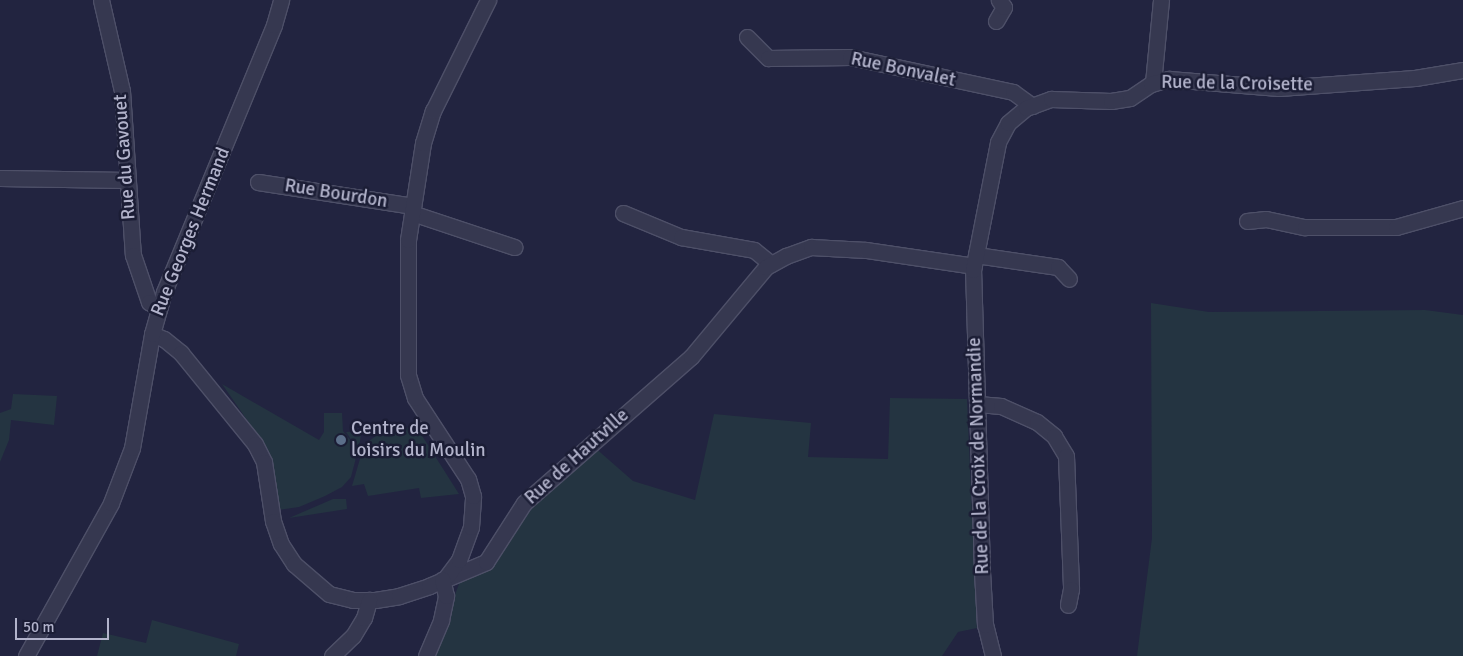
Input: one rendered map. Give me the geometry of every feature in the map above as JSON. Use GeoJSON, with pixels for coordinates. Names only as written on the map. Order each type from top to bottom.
{"type":"FeatureCollection","features":[{"type":"Feature","properties":{"kind":"street","name":"Rue du Gavouet"},"geometry":{"type":"LineString","coordinates":[[101,0],[122,91],[133,255],[150,302],[160,308]]}},
{"type":"Feature","properties":{"kind":"street","name":"Rue Georges Hermand"},"geometry":{"type":"LineString","coordinates":[[26,656],[111,503],[132,448],[152,334],[160,308],[274,25],[281,0]]}},
{"type":"Feature","properties":{"kind":"street"},"geometry":{"type":"LineString","coordinates":[[426,656],[441,620],[446,596],[445,578],[459,560],[471,527],[473,496],[468,479],[415,398],[408,375],[408,240],[423,143],[433,111],[488,0]]}},
{"type":"Feature","properties":{"kind":"street"},"geometry":{"type":"LineString","coordinates":[[996,21],[1004,7],[1000,0]]}},
{"type":"Feature","properties":{"kind":"street"},"geometry":{"type":"LineString","coordinates":[[1153,83],[1161,0]]}},
{"type":"Feature","properties":{"kind":"street","name":"Rue Bonvalet"},"geometry":{"type":"LineString","coordinates":[[747,37],[768,58],[850,57],[1013,92],[1032,106]]}},
{"type":"Feature","properties":{"kind":"street","name":"Rue de la Croisette"},"geometry":{"type":"LineString","coordinates":[[975,260],[998,142],[1008,123],[1032,106],[1051,99],[1111,101],[1130,98],[1153,83],[1169,79],[1279,88],[1415,78],[1463,70]]}},
{"type":"Feature","properties":{"kind":"street"},"geometry":{"type":"LineString","coordinates":[[0,178],[127,180]]}},
{"type":"Feature","properties":{"kind":"street","name":"Rue Bourdon"},"geometry":{"type":"LineString","coordinates":[[258,182],[413,210],[514,247]]}},
{"type":"Feature","properties":{"kind":"street"},"geometry":{"type":"LineString","coordinates":[[1247,221],[1266,219],[1304,227],[1396,227],[1463,208]]}},
{"type":"Feature","properties":{"kind":"street"},"geometry":{"type":"LineString","coordinates":[[623,213],[681,237],[754,250],[770,264]]}},
{"type":"Feature","properties":{"kind":"street","name":"Rue de Hautville"},"geometry":{"type":"LineString","coordinates":[[152,334],[164,339],[181,354],[255,444],[264,462],[273,521],[281,544],[294,564],[329,594],[353,600],[369,600],[399,596],[486,562],[524,503],[691,357],[729,309],[770,264],[811,247],[1058,267],[1069,279]]}},
{"type":"Feature","properties":{"kind":"street","name":"Rue de la Croix de Normandie"},"geometry":{"type":"LineString","coordinates":[[975,260],[985,625],[994,656]]}},
{"type":"Feature","properties":{"kind":"street"},"geometry":{"type":"LineString","coordinates":[[978,404],[1001,406],[1037,422],[1054,436],[1066,456],[1071,589],[1068,605]]}},
{"type":"Feature","properties":{"kind":"street"},"geometry":{"type":"LineString","coordinates":[[332,656],[357,630],[364,618],[369,600]]}},
{"type":"Feature","properties":{"kind":"shaded area"},"geometry":{"type":"Polygon","coordinates":[[[1151,303],[1209,312],[1425,310],[1463,315],[1463,656],[1137,656],[1152,538],[1151,303]]]}},
{"type":"Feature","properties":{"kind":"shaded area"},"geometry":{"type":"Polygon","coordinates":[[[222,384],[319,440],[324,432],[324,413],[342,413],[343,431],[358,450],[351,477],[342,487],[325,496],[299,507],[278,510],[265,446],[222,384]]]}},
{"type":"Feature","properties":{"kind":"shaded area"},"geometry":{"type":"Polygon","coordinates":[[[13,394],[57,396],[54,425],[11,420],[9,440],[0,462],[0,413],[11,409],[13,394]]]}},
{"type":"Feature","properties":{"kind":"shaded area"},"geometry":{"type":"Polygon","coordinates":[[[890,398],[967,399],[977,628],[958,632],[942,656],[432,656],[462,576],[482,571],[500,555],[528,509],[593,446],[633,481],[695,500],[714,414],[811,423],[808,457],[888,459],[890,398]]]}},
{"type":"Feature","properties":{"kind":"shaded area"},"geometry":{"type":"Polygon","coordinates":[[[414,423],[459,494],[421,498],[419,488],[368,496],[364,484],[352,486],[364,445],[386,428],[404,430],[414,423]]]}},
{"type":"Feature","properties":{"kind":"shaded area"},"geometry":{"type":"Polygon","coordinates":[[[361,431],[360,442],[356,447],[346,432],[361,431]]]}},
{"type":"Feature","properties":{"kind":"shaded area"},"geometry":{"type":"Polygon","coordinates":[[[333,499],[346,499],[347,509],[289,518],[333,499]]]}},
{"type":"Feature","properties":{"kind":"shaded area"},"geometry":{"type":"Polygon","coordinates":[[[152,620],[239,644],[236,656],[97,656],[103,633],[146,643],[152,620]]]}},
{"type":"Feature","properties":{"kind":"place","name":"Centre de loisirs du Moulin"},"geometry":{"type":"Point","coordinates":[341,440]}}]}
